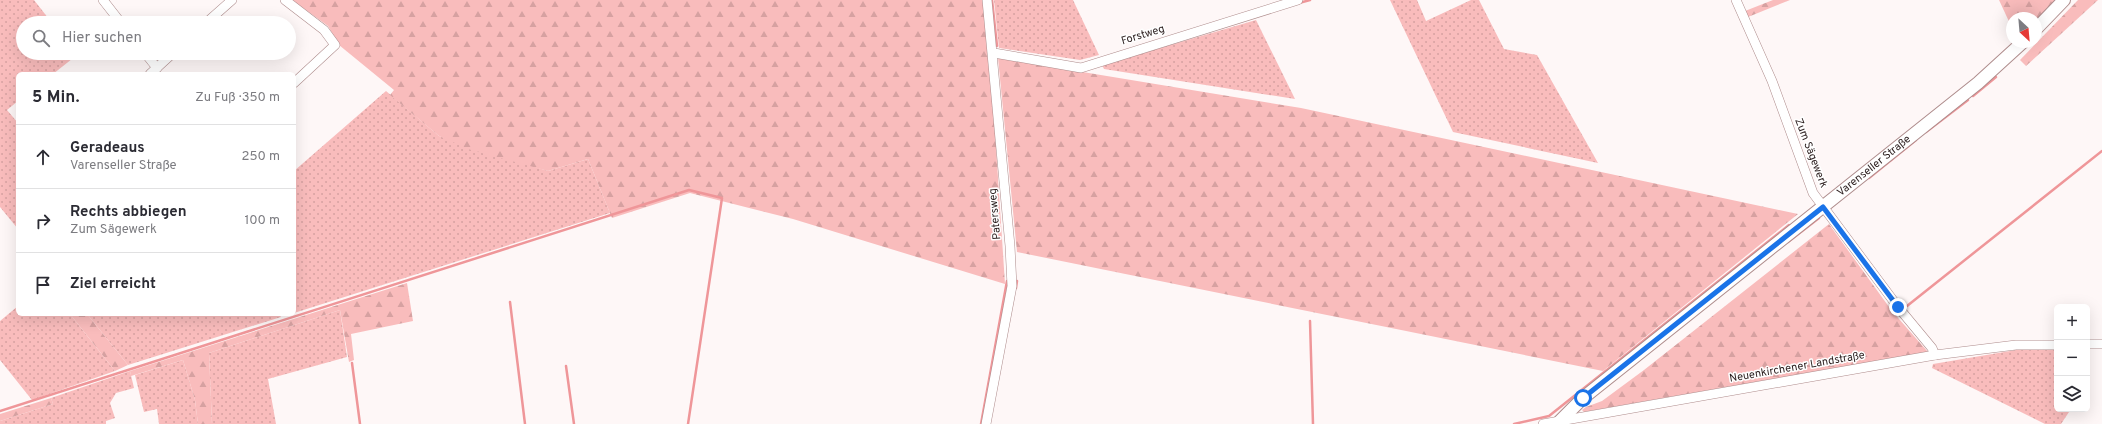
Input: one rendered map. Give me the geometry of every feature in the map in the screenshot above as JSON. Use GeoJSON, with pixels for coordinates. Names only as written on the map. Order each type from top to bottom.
{"type":"FeatureCollection","features":[{"type":"Feature","properties":{"kind":"main road"},"geometry":{"type":"LineString","coordinates":[[2042,23],[2064,0]]}},
{"type":"Feature","properties":{"kind":"main road","name":"Varenseller Straße"},"geometry":{"type":"LineString","coordinates":[[1558,422],[1583,398],[1978,83],[2016,48]]}},
{"type":"Feature","properties":{"kind":"street"},"geometry":{"type":"LineString","coordinates":[[103,0],[116,16]]}},
{"type":"Feature","properties":{"kind":"street"},"geometry":{"type":"LineString","coordinates":[[214,16],[232,0]]}},
{"type":"Feature","properties":{"kind":"street"},"geometry":{"type":"LineString","coordinates":[[285,0],[324,30],[335,45],[296,81]]}},
{"type":"Feature","properties":{"kind":"street","name":"Patersweg"},"geometry":{"type":"LineString","coordinates":[[986,424],[1012,286],[994,53],[987,0]]}},
{"type":"Feature","properties":{"kind":"street","name":"Forstweg"},"geometry":{"type":"LineString","coordinates":[[994,53],[1080,68],[1298,0]]}},
{"type":"Feature","properties":{"kind":"street","name":"Zum Sägewerk"},"geometry":{"type":"LineString","coordinates":[[1736,0],[1772,81],[1813,193],[1898,307],[1932,348],[1935,355]]}},
{"type":"Feature","properties":{"kind":"street"},"geometry":{"type":"LineString","coordinates":[[148,60],[154,71],[166,60]]}},
{"type":"Feature","properties":{"kind":"street","name":"Neuenkirchener Landstraße"},"geometry":{"type":"LineString","coordinates":[[1543,424],[1935,355],[2016,345],[2054,344]]}},
{"type":"Feature","properties":{"kind":"street"},"geometry":{"type":"LineString","coordinates":[[2090,344],[2102,344]]}},
{"type":"Feature","properties":{"kind":"green space"},"geometry":{"type":"Polygon","coordinates":[[[0,0],[34,0],[47,16],[16,16],[16,60],[71,60],[56,72],[16,72],[16,103],[7,110],[16,121],[16,227],[0,207],[0,0]]]}},
{"type":"Feature","properties":{"kind":"green space"},"geometry":{"type":"Polygon","coordinates":[[[292,0],[984,0],[990,56],[1005,284],[793,219],[690,193],[612,218],[588,159],[548,171],[471,150],[439,136],[390,95],[394,90],[339,45],[328,26],[292,0]]]}},
{"type":"Feature","properties":{"kind":"green space"},"geometry":{"type":"Polygon","coordinates":[[[994,0],[1073,0],[1099,55],[1080,60],[999,48],[994,0]]]}},
{"type":"Feature","properties":{"kind":"green space"},"geometry":{"type":"Polygon","coordinates":[[[1390,0],[1417,0],[1426,21],[1471,0],[1479,0],[1504,49],[1537,55],[1598,163],[1453,132],[1390,0]]]}},
{"type":"Feature","properties":{"kind":"green space"},"geometry":{"type":"Polygon","coordinates":[[[1773,0],[1790,0],[1748,17],[1745,11],[1773,0]]]}},
{"type":"Feature","properties":{"kind":"green space"},"geometry":{"type":"Polygon","coordinates":[[[1999,0],[2055,0],[2042,14],[2042,12],[2006,12],[2006,15],[1999,0]]]}},
{"type":"Feature","properties":{"kind":"green space"},"geometry":{"type":"Polygon","coordinates":[[[2078,0],[2098,0],[2026,66],[2020,60],[2032,48],[2042,48],[2042,37],[2078,0]]]}},
{"type":"Feature","properties":{"kind":"green space"},"geometry":{"type":"Polygon","coordinates":[[[1256,20],[1295,99],[1104,69],[1102,65],[1256,20]]]}},
{"type":"Feature","properties":{"kind":"green space"},"geometry":{"type":"Polygon","coordinates":[[[998,58],[1301,108],[1798,214],[1603,371],[1017,252],[998,58]]]}},
{"type":"Feature","properties":{"kind":"green space"},"geometry":{"type":"Polygon","coordinates":[[[386,91],[439,136],[548,171],[588,159],[610,213],[296,312],[296,169],[386,91]]]}},
{"type":"Feature","properties":{"kind":"green space"},"geometry":{"type":"Polygon","coordinates":[[[1829,224],[1892,311],[1928,352],[1584,412],[1582,410],[1602,401],[1644,370],[1829,224]]]}},
{"type":"Feature","properties":{"kind":"green space"},"geometry":{"type":"Polygon","coordinates":[[[407,283],[413,321],[351,334],[354,360],[349,362],[340,310],[209,353],[212,424],[198,424],[195,400],[183,360],[131,376],[130,371],[407,283]]]}},
{"type":"Feature","properties":{"kind":"green space"},"geometry":{"type":"Polygon","coordinates":[[[16,308],[16,316],[72,316],[115,371],[32,400],[0,360],[0,321],[16,308]]]}},
{"type":"Feature","properties":{"kind":"green space"},"geometry":{"type":"Polygon","coordinates":[[[340,310],[347,357],[268,379],[276,424],[212,424],[209,353],[340,310]]]}},
{"type":"Feature","properties":{"kind":"green space"},"geometry":{"type":"Polygon","coordinates":[[[72,316],[89,316],[128,365],[115,371],[72,316]]]}},
{"type":"Feature","properties":{"kind":"green space"},"geometry":{"type":"Polygon","coordinates":[[[89,316],[281,317],[128,365],[89,316]]]}},
{"type":"Feature","properties":{"kind":"green space"},"geometry":{"type":"Polygon","coordinates":[[[2054,349],[2054,412],[2069,412],[2061,424],[2045,424],[1932,368],[1933,364],[2016,350],[2054,349]]]}},
{"type":"Feature","properties":{"kind":"green space"},"geometry":{"type":"Polygon","coordinates":[[[183,360],[195,400],[198,424],[159,424],[157,409],[144,412],[135,375],[183,360]]]}},
{"type":"Feature","properties":{"kind":"green space"},"geometry":{"type":"Polygon","coordinates":[[[130,371],[134,388],[116,393],[110,403],[115,418],[106,421],[106,424],[0,424],[0,421],[53,404],[51,398],[130,371]]]}},
{"type":"Feature","properties":{"kind":"green space"},"geometry":{"type":"Polygon","coordinates":[[[51,398],[53,404],[0,421],[0,414],[51,398]]]}},
{"type":"Feature","properties":{"kind":"waterway"},"geometry":{"type":"LineString","coordinates":[[992,0],[997,46]]}},
{"type":"Feature","properties":{"kind":"waterway"},"geometry":{"type":"LineString","coordinates":[[1299,3],[1310,0]]}},
{"type":"Feature","properties":{"kind":"waterway"},"geometry":{"type":"LineString","coordinates":[[1973,96],[1996,77]]}},
{"type":"Feature","properties":{"kind":"waterway"},"geometry":{"type":"LineString","coordinates":[[1926,132],[1968,100]]}},
{"type":"Feature","properties":{"kind":"waterway"},"geometry":{"type":"LineString","coordinates":[[1869,178],[1916,140]]}},
{"type":"Feature","properties":{"kind":"waterway"},"geometry":{"type":"LineString","coordinates":[[1907,306],[2102,151]]}},
{"type":"Feature","properties":{"kind":"waterway"},"geometry":{"type":"LineString","coordinates":[[0,411],[689,190],[722,198],[688,424]]}},
{"type":"Feature","properties":{"kind":"waterway"},"geometry":{"type":"LineString","coordinates":[[1788,242],[1819,218]]}},
{"type":"Feature","properties":{"kind":"waterway"},"geometry":{"type":"LineString","coordinates":[[1514,424],[1549,416],[1789,225]]}},
{"type":"Feature","properties":{"kind":"waterway"},"geometry":{"type":"LineString","coordinates":[[981,424],[1007,281]]}},
{"type":"Feature","properties":{"kind":"waterway"},"geometry":{"type":"LineString","coordinates":[[1016,288],[1017,281]]}},
{"type":"Feature","properties":{"kind":"waterway"},"geometry":{"type":"LineString","coordinates":[[510,302],[525,424]]}},
{"type":"Feature","properties":{"kind":"waterway"},"geometry":{"type":"LineString","coordinates":[[1310,321],[1313,424]]}},
{"type":"Feature","properties":{"kind":"waterway"},"geometry":{"type":"LineString","coordinates":[[352,363],[360,424]]}},
{"type":"Feature","properties":{"kind":"waterway"},"geometry":{"type":"LineString","coordinates":[[566,366],[574,424]]}},
{"type":"Feature","properties":{"kind":"route"},"geometry":{"type":"LineString","coordinates":[[1583,398],[1823,207],[1898,307]]}}]}
